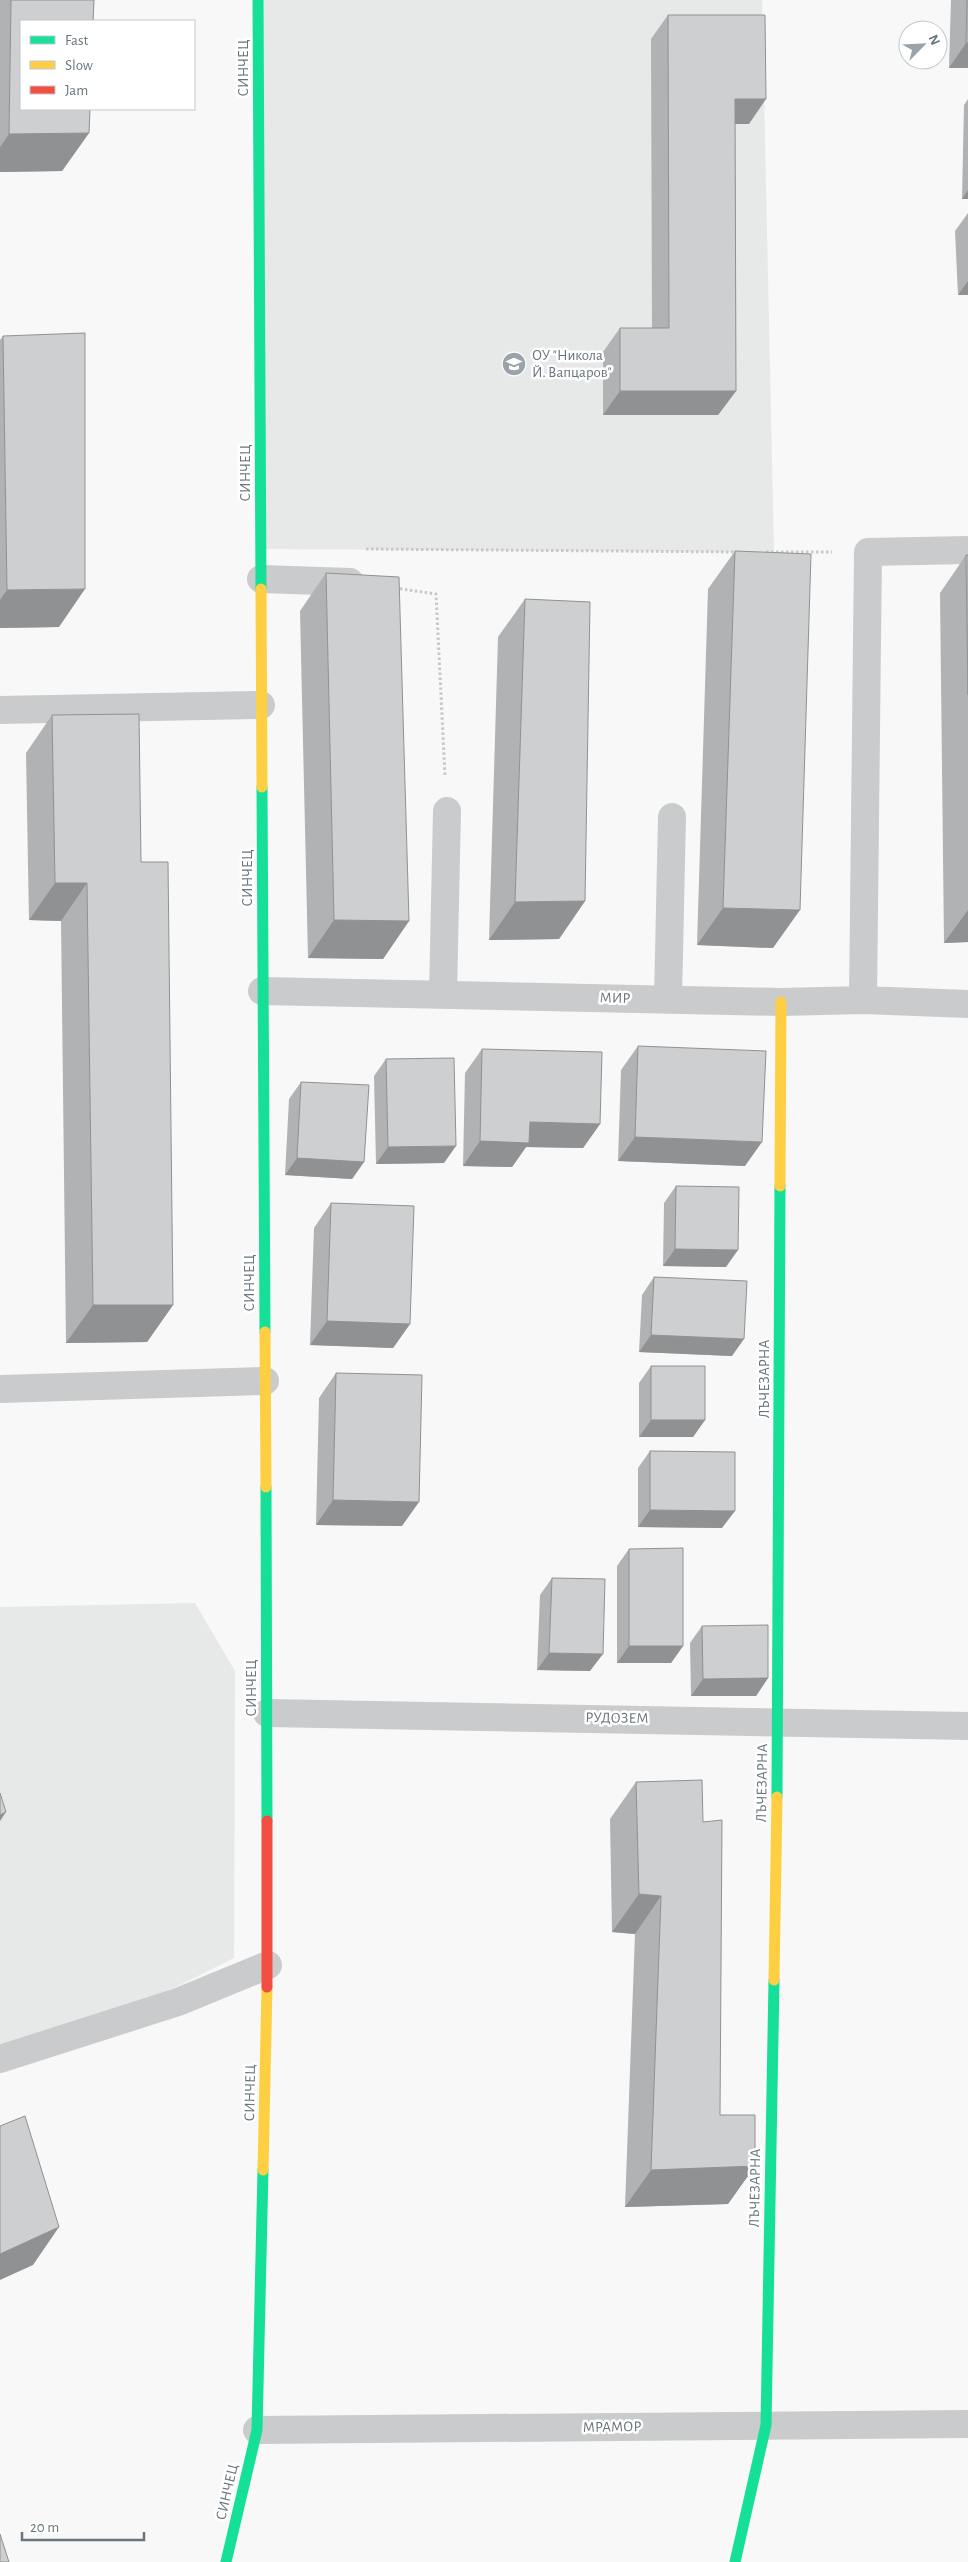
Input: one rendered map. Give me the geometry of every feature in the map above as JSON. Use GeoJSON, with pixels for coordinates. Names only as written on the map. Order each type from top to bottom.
{"type":"FeatureCollection","features":[{"type":"Feature","properties":{"kind":"street","name":"СИНЧЕЦ"},"geometry":{"type":"LineString","coordinates":[[226,2562],[257,2430],[268,1964],[258,0]]}},
{"type":"Feature","properties":{"kind":"street"},"geometry":{"type":"LineString","coordinates":[[863,1000],[868,552],[968,550]]}},
{"type":"Feature","properties":{"kind":"street"},"geometry":{"type":"LineString","coordinates":[[261,579],[350,582]]}},
{"type":"Feature","properties":{"kind":"street"},"geometry":{"type":"LineString","coordinates":[[0,710],[261,706]]}},
{"type":"Feature","properties":{"kind":"street"},"geometry":{"type":"LineString","coordinates":[[442,994],[447,811]]}},
{"type":"Feature","properties":{"kind":"street"},"geometry":{"type":"LineString","coordinates":[[668,999],[672,818]]}},
{"type":"Feature","properties":{"kind":"street","name":"МИР"},"geometry":{"type":"LineString","coordinates":[[262,991],[781,1002],[863,1000],[968,1004]]}},
{"type":"Feature","properties":{"kind":"street","name":"ЛЪЧЕЗАРНА"},"geometry":{"type":"LineString","coordinates":[[735,2562],[766,2425],[778,1721],[781,1002]]}},
{"type":"Feature","properties":{"kind":"street"},"geometry":{"type":"LineString","coordinates":[[0,1389],[265,1381]]}},
{"type":"Feature","properties":{"kind":"street","name":"РУДОЗЕМ"},"geometry":{"type":"LineString","coordinates":[[267,1713],[968,1726]]}},
{"type":"Feature","properties":{"kind":"street"},"geometry":{"type":"LineString","coordinates":[[0,2059],[178,2002],[268,1964]]}},
{"type":"Feature","properties":{"kind":"street","name":"МРАМОР"},"geometry":{"type":"LineString","coordinates":[[257,2430],[968,2424]]}},
{"type":"Feature","properties":{"kind":"path"},"geometry":{"type":"LineString","coordinates":[[359,549],[743,552]]}},
{"type":"Feature","properties":{"kind":"path"},"geometry":{"type":"LineString","coordinates":[[758,552],[868,552]]}},
{"type":"Feature","properties":{"kind":"path"},"geometry":{"type":"LineString","coordinates":[[350,582],[436,594],[447,811]]}},
{"type":"Feature","properties":{"kind":"shaded area","name":"ОУ \"Никола Й. Вапцаров\""},"geometry":{"type":"Polygon","coordinates":[[[258,0],[762,0],[774,552],[260,549],[258,0]]]}},
{"type":"Feature","properties":{"kind":"shaded area"},"geometry":{"type":"Polygon","coordinates":[[[195,1603],[235,1671],[234,1958],[162,1994],[0,2046],[0,1607],[195,1603]]]}},
{"type":"Feature","properties":{"kind":"building"},"geometry":{"type":"Polygon","coordinates":[[[11,0],[94,0],[93,20],[20,20],[20,110],[90,110],[89,133],[9,134],[11,0]]]}},
{"type":"Feature","properties":{"kind":"building"},"geometry":{"type":"Polygon","coordinates":[[[967,0],[968,43],[966,43],[967,0]]]}},
{"type":"Feature","properties":{"kind":"building"},"geometry":{"type":"Polygon","coordinates":[[[668,15],[765,15],[766,99],[735,99],[736,391],[620,391],[620,328],[669,328],[668,15]]]}},
{"type":"Feature","properties":{"kind":"building"},"geometry":{"type":"Polygon","coordinates":[[[85,333],[85,589],[7,590],[3,336],[85,333]]]}},
{"type":"Feature","properties":{"kind":"building"},"geometry":{"type":"Polygon","coordinates":[[[735,551],[811,554],[800,910],[723,908],[735,551]]]}},
{"type":"Feature","properties":{"kind":"building"},"geometry":{"type":"Polygon","coordinates":[[[966,555],[968,555],[968,695],[966,555]]]}},
{"type":"Feature","properties":{"kind":"building"},"geometry":{"type":"Polygon","coordinates":[[[326,573],[399,577],[409,921],[334,920],[326,573]]]}},
{"type":"Feature","properties":{"kind":"building"},"geometry":{"type":"Polygon","coordinates":[[[525,599],[590,602],[585,901],[515,902],[525,599]]]}},
{"type":"Feature","properties":{"kind":"building"},"geometry":{"type":"Polygon","coordinates":[[[139,714],[141,862],[168,862],[173,1305],[93,1305],[87,883],[55,883],[52,715],[139,714]]]}},
{"type":"Feature","properties":{"kind":"building"},"geometry":{"type":"Polygon","coordinates":[[[638,1046],[766,1051],[762,1142],[635,1137],[638,1046]]]}},
{"type":"Feature","properties":{"kind":"building"},"geometry":{"type":"Polygon","coordinates":[[[482,1049],[602,1052],[600,1124],[530,1122],[529,1143],[480,1141],[482,1049]]]}},
{"type":"Feature","properties":{"kind":"building"},"geometry":{"type":"Polygon","coordinates":[[[454,1058],[456,1146],[388,1147],[386,1059],[454,1058]]]}},
{"type":"Feature","properties":{"kind":"building"},"geometry":{"type":"Polygon","coordinates":[[[301,1082],[369,1085],[364,1162],[297,1158],[301,1082]]]}},
{"type":"Feature","properties":{"kind":"building"},"geometry":{"type":"Polygon","coordinates":[[[676,1186],[739,1187],[738,1250],[675,1249],[676,1186]]]}},
{"type":"Feature","properties":{"kind":"building"},"geometry":{"type":"Polygon","coordinates":[[[331,1203],[414,1206],[410,1324],[327,1321],[331,1203]]]}},
{"type":"Feature","properties":{"kind":"building"},"geometry":{"type":"Polygon","coordinates":[[[654,1277],[747,1281],[744,1339],[651,1335],[654,1277]]]}},
{"type":"Feature","properties":{"kind":"building"},"geometry":{"type":"Polygon","coordinates":[[[651,1366],[705,1366],[705,1420],[651,1420],[651,1366]]]}},
{"type":"Feature","properties":{"kind":"building"},"geometry":{"type":"Polygon","coordinates":[[[336,1373],[422,1375],[419,1502],[333,1500],[336,1373]]]}},
{"type":"Feature","properties":{"kind":"building"},"geometry":{"type":"Polygon","coordinates":[[[650,1451],[735,1452],[735,1511],[650,1510],[650,1451]]]}},
{"type":"Feature","properties":{"kind":"building"},"geometry":{"type":"Polygon","coordinates":[[[683,1548],[683,1646],[629,1646],[629,1549],[683,1548]]]}},
{"type":"Feature","properties":{"kind":"building"},"geometry":{"type":"Polygon","coordinates":[[[552,1578],[605,1579],[603,1654],[549,1653],[552,1578]]]}},
{"type":"Feature","properties":{"kind":"building"},"geometry":{"type":"Polygon","coordinates":[[[768,1625],[768,1678],[703,1679],[702,1626],[768,1625]]]}},
{"type":"Feature","properties":{"kind":"building"},"geometry":{"type":"Polygon","coordinates":[[[702,1780],[703,1822],[722,1820],[720,2115],[755,2115],[755,2166],[651,2170],[661,1896],[639,1894],[636,1782],[702,1780]]]}},
{"type":"Feature","properties":{"kind":"building"},"geometry":{"type":"Polygon","coordinates":[[[0,1793],[6,1812],[0,1815],[0,1793]]]}},
{"type":"Feature","properties":{"kind":"building"},"geometry":{"type":"Polygon","coordinates":[[[25,2116],[59,2227],[0,2254],[0,2126],[25,2116]]]}},
{"type":"Feature","properties":{"kind":"building"},"geometry":{"type":"Polygon","coordinates":[[[0,2534],[9,2562],[0,2562],[0,2534]]]}},
{"type":"Feature","properties":{"kind":"traffic: fast"},"geometry":{"type":"LineString","coordinates":[[258,0],[261,589]]}},
{"type":"Feature","properties":{"kind":"traffic: fast"},"geometry":{"type":"LineString","coordinates":[[262,787],[265,1332]]}},
{"type":"Feature","properties":{"kind":"traffic: fast"},"geometry":{"type":"LineString","coordinates":[[777,1797],[780,1186]]}},
{"type":"Feature","properties":{"kind":"traffic: fast"},"geometry":{"type":"LineString","coordinates":[[266,1487],[267,1821]]}},
{"type":"Feature","properties":{"kind":"traffic: fast"},"geometry":{"type":"LineString","coordinates":[[735,2562],[766,2425],[774,1980]]}},
{"type":"Feature","properties":{"kind":"traffic: fast"},"geometry":{"type":"LineString","coordinates":[[226,2562],[257,2430],[263,2170]]}},
{"type":"Feature","properties":{"kind":"traffic: slow"},"geometry":{"type":"LineString","coordinates":[[261,589],[262,787]]}},
{"type":"Feature","properties":{"kind":"traffic: slow"},"geometry":{"type":"LineString","coordinates":[[780,1186],[781,1002]]}},
{"type":"Feature","properties":{"kind":"traffic: slow"},"geometry":{"type":"LineString","coordinates":[[265,1332],[266,1487]]}},
{"type":"Feature","properties":{"kind":"traffic: slow"},"geometry":{"type":"LineString","coordinates":[[774,1980],[777,1797]]}},
{"type":"Feature","properties":{"kind":"traffic: slow"},"geometry":{"type":"LineString","coordinates":[[263,2170],[267,1987]]}},
{"type":"Feature","properties":{"kind":"traffic: jam"},"geometry":{"type":"LineString","coordinates":[[267,1821],[267,1987]]}},
{"type":"Feature","properties":{"kind":"place","name":"ОУ \"Никола Й. Вапцаров\""},"geometry":{"type":"Point","coordinates":[514,364]}}]}
